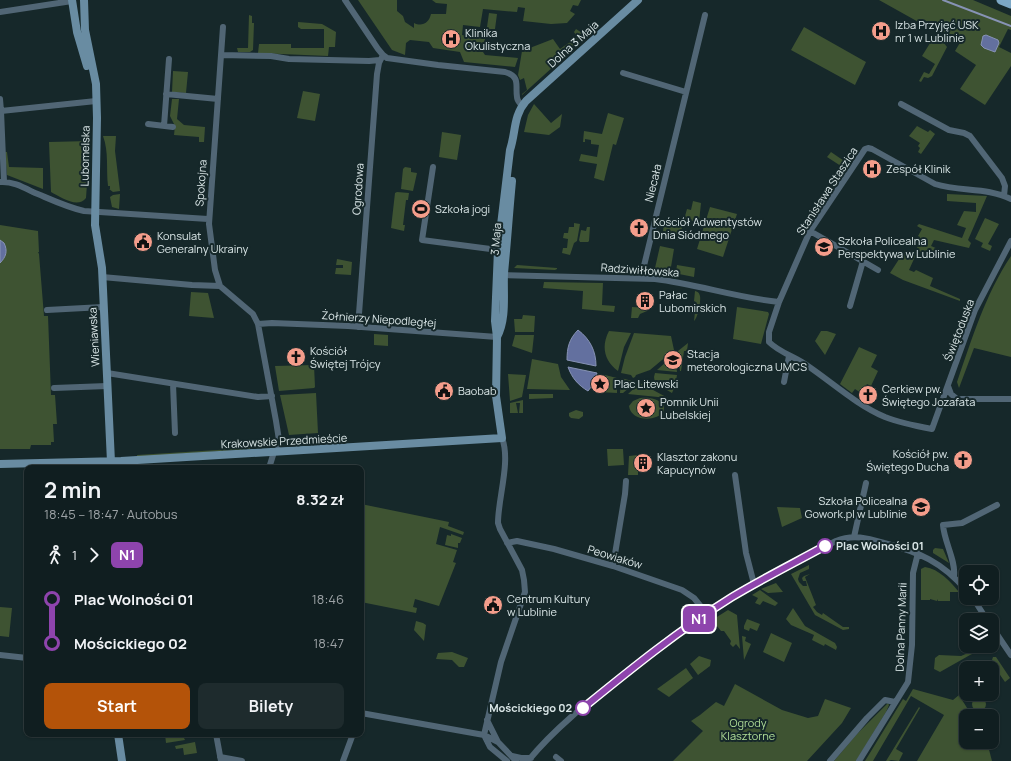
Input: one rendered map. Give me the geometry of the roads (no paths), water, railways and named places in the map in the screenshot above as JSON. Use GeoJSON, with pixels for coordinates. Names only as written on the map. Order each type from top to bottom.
{"type":"FeatureCollection","features":[{"type":"Feature","properties":{"kind":"main road"},"geometry":{"type":"LineString","coordinates":[[1001,0],[1011,4]]}},
{"type":"Feature","properties":{"kind":"street","name":"Lubomelska"},"geometry":{"type":"LineString","coordinates":[[73,0],[77,32],[90,74],[96,101]]}},
{"type":"Feature","properties":{"kind":"street"},"geometry":{"type":"LineString","coordinates":[[0,12],[73,0]]}},
{"type":"Feature","properties":{"kind":"street","name":"Lubomelska"},"geometry":{"type":"LineString","coordinates":[[84,0],[85,30],[96,84],[95,212]]}},
{"type":"Feature","properties":{"kind":"street"},"geometry":{"type":"LineString","coordinates":[[345,0],[381,57]]}},
{"type":"Feature","properties":{"kind":"street","name":"Dolna 3 Maja"},"geometry":{"type":"LineString","coordinates":[[522,106],[638,0]]}},
{"type":"Feature","properties":{"kind":"street","name":"Niecała"},"geometry":{"type":"LineString","coordinates":[[641,278],[705,15]]}},
{"type":"Feature","properties":{"kind":"street","name":"Spokojna"},"geometry":{"type":"LineString","coordinates":[[220,286],[215,270],[208,219],[223,27]]}},
{"type":"Feature","properties":{"kind":"street"},"geometry":{"type":"LineString","coordinates":[[221,55],[271,56],[289,59],[369,61],[381,57],[509,73],[514,76],[517,82],[517,98],[522,106]]}},
{"type":"Feature","properties":{"kind":"street","name":"Ogrodowa"},"geometry":{"type":"LineString","coordinates":[[358,327],[378,70],[381,57]]}},
{"type":"Feature","properties":{"kind":"street"},"geometry":{"type":"LineString","coordinates":[[164,126],[169,59]]}},
{"type":"Feature","properties":{"kind":"street"},"geometry":{"type":"LineString","coordinates":[[623,73],[686,92]]}},
{"type":"Feature","properties":{"kind":"street"},"geometry":{"type":"LineString","coordinates":[[166,94],[218,99]]}},
{"type":"Feature","properties":{"kind":"street"},"geometry":{"type":"LineString","coordinates":[[0,99],[2,182],[20,186],[75,209],[95,212],[208,219]]}},
{"type":"Feature","properties":{"kind":"street"},"geometry":{"type":"LineString","coordinates":[[1,111],[96,101]]}},
{"type":"Feature","properties":{"kind":"street"},"geometry":{"type":"LineString","coordinates":[[901,104],[949,130],[964,133],[970,136],[1002,178],[1005,186],[1004,196]]}},
{"type":"Feature","properties":{"kind":"street","name":"3 Maja"},"geometry":{"type":"LineString","coordinates":[[502,438],[495,389],[497,337],[501,330],[503,321],[498,250],[510,150],[513,141],[516,118],[522,106]]}},
{"type":"Feature","properties":{"kind":"street"},"geometry":{"type":"LineString","coordinates":[[148,124],[173,127]]}},
{"type":"Feature","properties":{"kind":"street","name":"3 Maja"},"geometry":{"type":"LineString","coordinates":[[500,275],[514,150],[513,141]]}},
{"type":"Feature","properties":{"kind":"street","name":"Stanisława Staszica"},"geometry":{"type":"LineString","coordinates":[[789,356],[772,344],[768,339],[779,302],[810,231],[862,153],[868,148],[935,184],[990,192],[1011,199]]}},
{"type":"Feature","properties":{"kind":"street"},"geometry":{"type":"LineString","coordinates":[[433,167],[422,240],[498,250]]}},
{"type":"Feature","properties":{"kind":"street","name":"Wieniawska"},"geometry":{"type":"LineString","coordinates":[[95,212],[95,228],[102,277],[111,462]]}},
{"type":"Feature","properties":{"kind":"street"},"geometry":{"type":"LineString","coordinates":[[810,231],[878,270]]}},
{"type":"Feature","properties":{"kind":"street","name":"Świętoduska"},"geometry":{"type":"LineString","coordinates":[[789,356],[806,364],[848,395],[878,414],[904,423],[932,429],[975,310],[1011,241]]}},
{"type":"Feature","properties":{"kind":"street"},"geometry":{"type":"LineString","coordinates":[[850,306],[863,261]]}},
{"type":"Feature","properties":{"kind":"street","name":"Radziwiłłowska"},"geometry":{"type":"LineString","coordinates":[[500,275],[641,278],[676,282],[730,294],[779,302]]}},
{"type":"Feature","properties":{"kind":"street"},"geometry":{"type":"LineString","coordinates":[[102,277],[220,286],[253,314],[258,324],[278,436],[276,452],[270,465]]}},
{"type":"Feature","properties":{"kind":"street"},"geometry":{"type":"LineString","coordinates":[[47,310],[103,307]]}},
{"type":"Feature","properties":{"kind":"street","name":"Żołnierzy Niepodległej"},"geometry":{"type":"LineString","coordinates":[[258,324],[272,323],[358,327],[497,337]]}},
{"type":"Feature","properties":{"kind":"street"},"geometry":{"type":"LineString","coordinates":[[784,382],[789,356]]}},
{"type":"Feature","properties":{"kind":"street"},"geometry":{"type":"LineString","coordinates":[[107,373],[258,397],[272,396]]}},
{"type":"Feature","properties":{"kind":"street"},"geometry":{"type":"LineString","coordinates":[[173,384],[175,433]]}},
{"type":"Feature","properties":{"kind":"street"},"geometry":{"type":"LineString","coordinates":[[54,388],[107,386]]}},
{"type":"Feature","properties":{"kind":"street"},"geometry":{"type":"LineString","coordinates":[[948,386],[951,394],[958,399],[1011,399]]}},
{"type":"Feature","properties":{"kind":"street"},"geometry":{"type":"LineString","coordinates":[[502,438],[506,459],[498,523],[523,575],[525,592],[501,662],[486,720],[484,735],[490,747],[506,761]]}},
{"type":"Feature","properties":{"kind":"street","name":"Krakowskie Przedmieście"},"geometry":{"type":"LineString","coordinates":[[0,464],[67,465],[502,438]]}},
{"type":"Feature","properties":{"kind":"street"},"geometry":{"type":"LineString","coordinates":[[735,475],[746,553],[754,584]]}},
{"type":"Feature","properties":{"kind":"street"},"geometry":{"type":"LineString","coordinates":[[613,566],[626,494],[626,481]]}},
{"type":"Feature","properties":{"kind":"street"},"geometry":{"type":"LineString","coordinates":[[854,536],[866,483]]}},
{"type":"Feature","properties":{"kind":"street"},"geometry":{"type":"LineString","coordinates":[[954,576],[955,570],[945,540],[943,525],[962,522],[997,505]]}},
{"type":"Feature","properties":{"kind":"street"},"geometry":{"type":"LineString","coordinates":[[486,720],[498,742],[514,758],[530,759],[555,732],[645,658],[707,614],[754,584],[836,541],[854,536],[867,538],[918,553],[947,570],[959,582]]}},
{"type":"Feature","properties":{"kind":"street","name":"Peowiaków"},"geometry":{"type":"LineString","coordinates":[[507,543],[517,541],[532,544],[613,566],[685,591],[694,598],[707,614]]}},
{"type":"Feature","properties":{"kind":"street","name":"Dolna Panny Marii"},"geometry":{"type":"LineString","coordinates":[[859,761],[908,682],[912,645],[913,573],[918,553]]}},
{"type":"Feature","properties":{"kind":"street"},"geometry":{"type":"LineString","coordinates":[[999,637],[1011,655]]}},
{"type":"Feature","properties":{"kind":"street"},"geometry":{"type":"LineString","coordinates":[[0,655],[24,658]]}},
{"type":"Feature","properties":{"kind":"street"},"geometry":{"type":"LineString","coordinates":[[830,761],[867,718],[885,700],[895,702]]}},
{"type":"Feature","properties":{"kind":"street"},"geometry":{"type":"LineString","coordinates":[[364,714],[484,735],[498,742]]}},
{"type":"Feature","properties":{"kind":"street"},"geometry":{"type":"LineString","coordinates":[[118,737],[122,761]]}},
{"type":"Feature","properties":{"kind":"street"},"geometry":{"type":"LineString","coordinates":[[216,737],[220,759],[242,761]]}},
{"type":"Feature","properties":{"kind":"street"},"geometry":{"type":"LineString","coordinates":[[343,761],[352,737]]}},
{"type":"Feature","properties":{"kind":"water"},"geometry":{"type":"Polygon","coordinates":[[[986,35],[998,40],[999,43],[995,52],[984,48],[981,45],[983,36],[986,35]]]}},
{"type":"Feature","properties":{"kind":"water"},"geometry":{"type":"Polygon","coordinates":[[[0,240],[4,243],[6,251],[4,258],[0,263],[0,240]]]}},
{"type":"Feature","properties":{"kind":"water"},"geometry":{"type":"Polygon","coordinates":[[[578,330],[586,337],[592,346],[596,366],[567,360],[569,344],[572,337],[578,330]]]}},
{"type":"Feature","properties":{"kind":"water"},"geometry":{"type":"Polygon","coordinates":[[[568,367],[597,373],[594,383],[588,391],[571,375],[568,367]]]}},
{"type":"Feature","properties":{"kind":"waterway"},"geometry":{"type":"LineString","coordinates":[[943,0],[1011,26]]}},
{"type":"Feature","properties":{"kind":"place","name":"Izba Przyjęć USK nr 1 w Lublinie"},"geometry":{"type":"Point","coordinates":[881,31]}},
{"type":"Feature","properties":{"kind":"place","name":"Klinika Okulistyczna"},"geometry":{"type":"Point","coordinates":[451,39]}},
{"type":"Feature","properties":{"kind":"place","name":"Zespół Klinik"},"geometry":{"type":"Point","coordinates":[872,169]}},
{"type":"Feature","properties":{"kind":"place","name":"Szkoła jogi"},"geometry":{"type":"Point","coordinates":[421,209]}},
{"type":"Feature","properties":{"kind":"place","name":"Kościół Adwentystów Dnia Siódmego"},"geometry":{"type":"Point","coordinates":[639,228]}},
{"type":"Feature","properties":{"kind":"place","name":"Konsulat Generalny Ukrainy"},"geometry":{"type":"Point","coordinates":[143,242]}},
{"type":"Feature","properties":{"kind":"place","name":"Szkoła Policealna Perspektywa w Lublinie"},"geometry":{"type":"Point","coordinates":[824,247]}},
{"type":"Feature","properties":{"kind":"place","name":"Pałac Lubomirskich"},"geometry":{"type":"Point","coordinates":[645,301]}},
{"type":"Feature","properties":{"kind":"place","name":"Kościół Świętej Trójcy"},"geometry":{"type":"Point","coordinates":[296,357]}},
{"type":"Feature","properties":{"kind":"place","name":"Stacja meteorologiczna UMCS"},"geometry":{"type":"Point","coordinates":[673,360]}},
{"type":"Feature","properties":{"kind":"place","name":"Plac Litewski"},"geometry":{"type":"Point","coordinates":[600,384]}},
{"type":"Feature","properties":{"kind":"place","name":"Baobab"},"geometry":{"type":"Point","coordinates":[444,391]}},
{"type":"Feature","properties":{"kind":"place","name":"Cerkiew pw. Świętego Jozafata"},"geometry":{"type":"Point","coordinates":[868,395]}},
{"type":"Feature","properties":{"kind":"place","name":"Pomnik Unii Lubelskiej"},"geometry":{"type":"Point","coordinates":[646,408]}},
{"type":"Feature","properties":{"kind":"place","name":"Kościół pw. Świętego Ducha"},"geometry":{"type":"Point","coordinates":[963,460]}},
{"type":"Feature","properties":{"kind":"place","name":"Klasztor zakonu Kapucynów"},"geometry":{"type":"Point","coordinates":[643,463]}},
{"type":"Feature","properties":{"kind":"place","name":"Szkoła Policealna Gowork.pl w Lublinie"},"geometry":{"type":"Point","coordinates":[921,507]}},
{"type":"Feature","properties":{"kind":"place","name":"Plac Wolności 01"},"geometry":{"type":"Point","coordinates":[825,546]}},
{"type":"Feature","properties":{"kind":"place","name":"Centrum Kultury w Lublinie"},"geometry":{"type":"Point","coordinates":[493,605]}},
{"type":"Feature","properties":{"kind":"place","name":"Mościckiego 02"},"geometry":{"type":"Point","coordinates":[583,708]}},
{"type":"Feature","properties":{"kind":"park label","name":"Ogrody Klasztorne"},"geometry":{"type":"Point","coordinates":[748,729]}}]}
